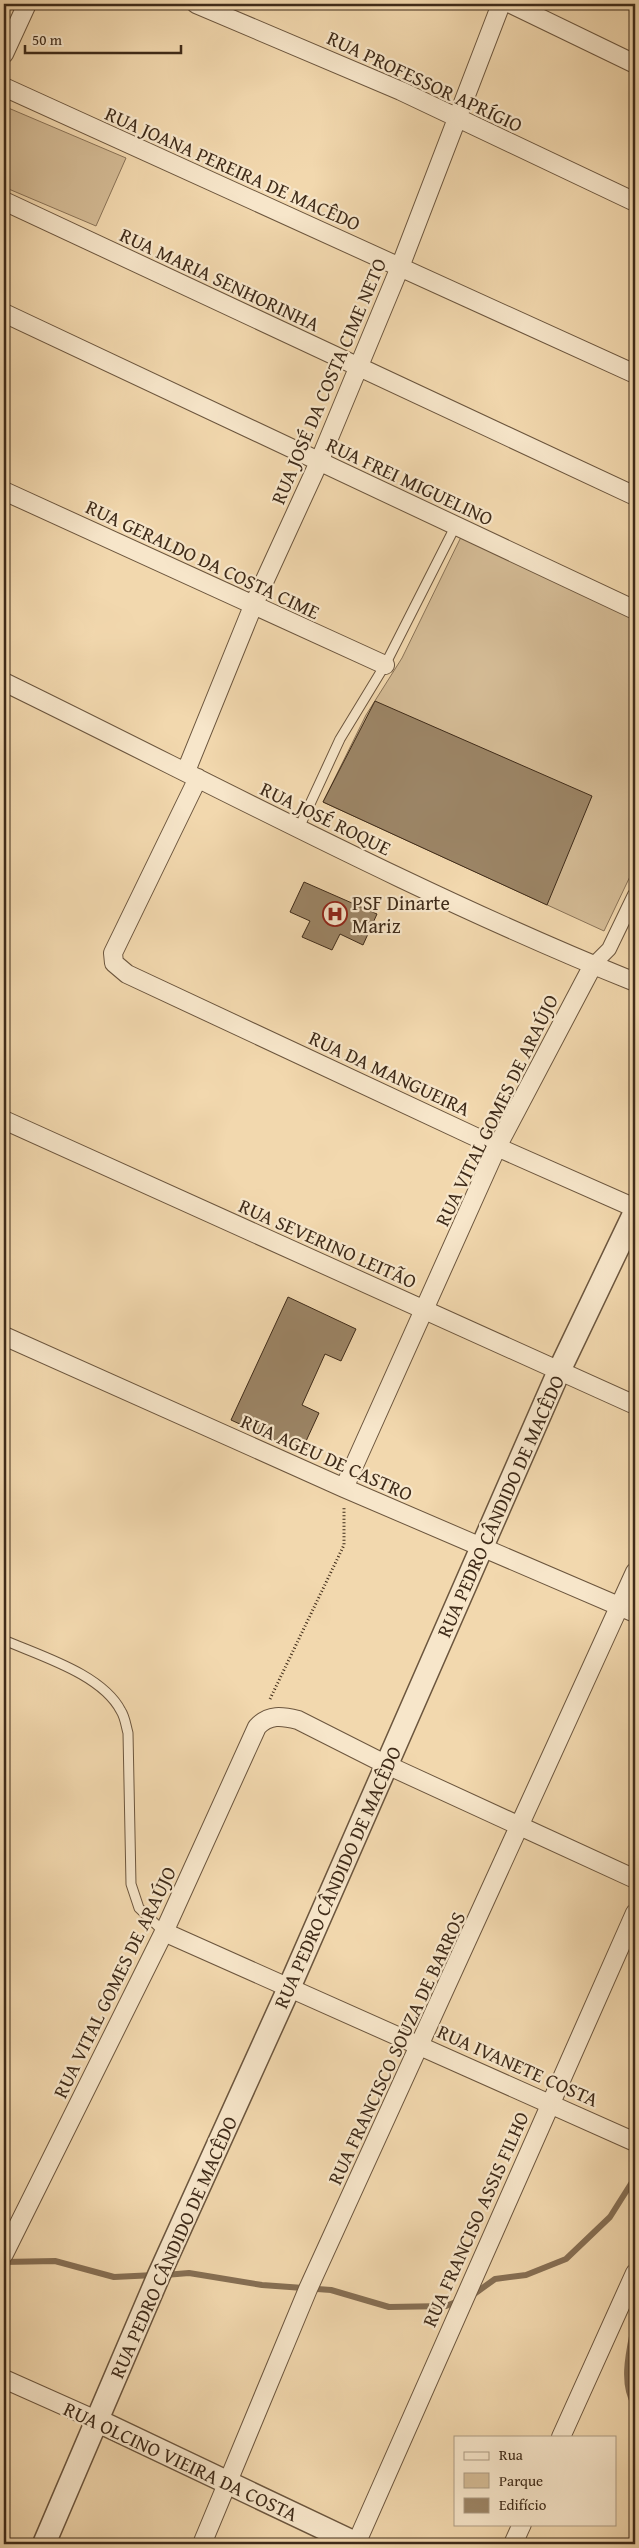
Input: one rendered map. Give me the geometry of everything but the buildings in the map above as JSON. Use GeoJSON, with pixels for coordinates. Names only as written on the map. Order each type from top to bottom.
{"type":"FeatureCollection","features":[{"type":"Feature","properties":{"kind":"street"},"geometry":{"type":"LineString","coordinates":[[4,54],[27,4]]}},
{"type":"Feature","properties":{"kind":"street","name":"RUA PROFESSOR APRÍGIO"},"geometry":{"type":"LineString","coordinates":[[196,4],[401,91],[635,202]]}},
{"type":"Feature","properties":{"kind":"street","name":"RUA JOSÉ DA COSTA CIME NETO"},"geometry":{"type":"LineString","coordinates":[[127,974],[114,963],[113,953],[192,774],[254,606],[319,462],[400,267],[501,4]]}},
{"type":"Feature","properties":{"kind":"street"},"geometry":{"type":"LineString","coordinates":[[511,4],[635,64]]}},
{"type":"Feature","properties":{"kind":"street","name":"RUA JOANA PEREIRA DE MACÊDO"},"geometry":{"type":"LineString","coordinates":[[4,87],[635,374]]}},
{"type":"Feature","properties":{"kind":"street","name":"RUA MARIA SENHORINHA"},"geometry":{"type":"LineString","coordinates":[[4,201],[635,496]]}},
{"type":"Feature","properties":{"kind":"street","name":"RUA FREI MIGUELINO"},"geometry":{"type":"LineString","coordinates":[[4,313],[455,527],[635,610]]}},
{"type":"Feature","properties":{"kind":"street","name":"RUA GERALDO DA COSTA CIME"},"geometry":{"type":"LineString","coordinates":[[4,491],[385,665]]}},
{"type":"Feature","properties":{"kind":"street","name":"RUA JOSÉ ROQUE"},"geometry":{"type":"LineString","coordinates":[[4,682],[192,774],[298,830],[593,965],[635,982]]}},
{"type":"Feature","properties":{"kind":"street","name":"RUA VITAL GOMES DE ARAÚJO"},"geometry":{"type":"LineString","coordinates":[[344,1488],[426,1310],[497,1147],[593,965],[609,949],[635,895]]}},
{"type":"Feature","properties":{"kind":"street","name":"RUA DA MANGUEIRA"},"geometry":{"type":"LineString","coordinates":[[127,974],[497,1147],[635,1208]]}},
{"type":"Feature","properties":{"kind":"street","name":"RUA SEVERINO LEITÃO"},"geometry":{"type":"LineString","coordinates":[[4,1120],[635,1405]]}},
{"type":"Feature","properties":{"kind":"street","name":"RUA PEDRO CÂNDIDO DE MACÊDO"},"geometry":{"type":"LineString","coordinates":[[44,2544],[96,2420],[289,1988],[559,1371],[635,1212]]}},
{"type":"Feature","properties":{"kind":"street","name":"RUA AGEU DE CASTRO"},"geometry":{"type":"LineString","coordinates":[[4,1336],[344,1488],[628,1610]]}},
{"type":"Feature","properties":{"kind":"street","name":"RUA FRANCISCO SOUZA DE BARROS"},"geometry":{"type":"LineString","coordinates":[[202,2544],[308,2289],[422,2045],[519,1827],[628,1610],[635,1572]]}},
{"type":"Feature","properties":{"kind":"street"},"geometry":{"type":"LineString","coordinates":[[257,1727],[264,1720],[275,1717],[298,1720],[387,1765],[635,1879]]}},
{"type":"Feature","properties":{"kind":"street","name":"RUA VITAL GOMES DE ARAÚJO"},"geometry":{"type":"LineString","coordinates":[[4,2254],[164,1932],[257,1727]]}},
{"type":"Feature","properties":{"kind":"street","name":"RUA FRANCISO ASSIS FILHO"},"geometry":{"type":"LineString","coordinates":[[356,2544],[635,1913]]}},
{"type":"Feature","properties":{"kind":"street","name":"RUA IVANETE COSTA"},"geometry":{"type":"LineString","coordinates":[[164,1932],[422,2045],[635,2142]]}},
{"type":"Feature","properties":{"kind":"street"},"geometry":{"type":"LineString","coordinates":[[561,2436],[635,2273]]}},
{"type":"Feature","properties":{"kind":"street","name":"RUA OLCINO VIEIRA DA COSTA"},"geometry":{"type":"LineString","coordinates":[[4,2379],[96,2420],[356,2544]]}},
{"type":"Feature","properties":{"kind":"street"},"geometry":{"type":"LineString","coordinates":[[513,2544],[521,2526]]}},
{"type":"Feature","properties":{"kind":"lane"},"geometry":{"type":"LineString","coordinates":[[298,830],[340,739],[385,665],[455,527]]}},
{"type":"Feature","properties":{"kind":"lane"},"geometry":{"type":"LineString","coordinates":[[4,1640],[91,1679],[109,1693],[122,1711],[128,1733],[131,1884],[139,1908],[164,1932]]}},
{"type":"Feature","properties":{"kind":"path"},"geometry":{"type":"LineString","coordinates":[[257,1727],[344,1545],[344,1488]]}},
{"type":"Feature","properties":{"kind":"green space"},"geometry":{"type":"Polygon","coordinates":[[[6,107],[126,158],[96,226],[4,187],[4,112],[6,107]]]}},
{"type":"Feature","properties":{"kind":"green space"},"geometry":{"type":"Polygon","coordinates":[[[462,535],[635,615],[635,866],[604,931],[323,802],[366,715],[402,658],[462,535]]]}},
{"type":"Feature","properties":{"kind":"waterway"},"geometry":{"type":"LineString","coordinates":[[635,2113],[633,2171],[635,2192]]}},
{"type":"Feature","properties":{"kind":"waterway"},"geometry":{"type":"LineString","coordinates":[[470,2297],[495,2279],[526,2275],[566,2259],[610,2217],[634,2179]]}},
{"type":"Feature","properties":{"kind":"waterway"},"geometry":{"type":"LineString","coordinates":[[4,2262],[55,2261],[114,2277],[155,2275]]}},
{"type":"Feature","properties":{"kind":"waterway"},"geometry":{"type":"LineString","coordinates":[[165,2275],[189,2273],[262,2285],[331,2290],[389,2307],[446,2306],[461,2300]]}},
{"type":"Feature","properties":{"kind":"waterway"},"geometry":{"type":"LineString","coordinates":[[635,2321],[627,2376],[630,2397],[635,2406]]}},
{"type":"Feature","properties":{"kind":"place","name":"PSF Dinarte Mariz"},"geometry":{"type":"Point","coordinates":[335,914]}}]}
